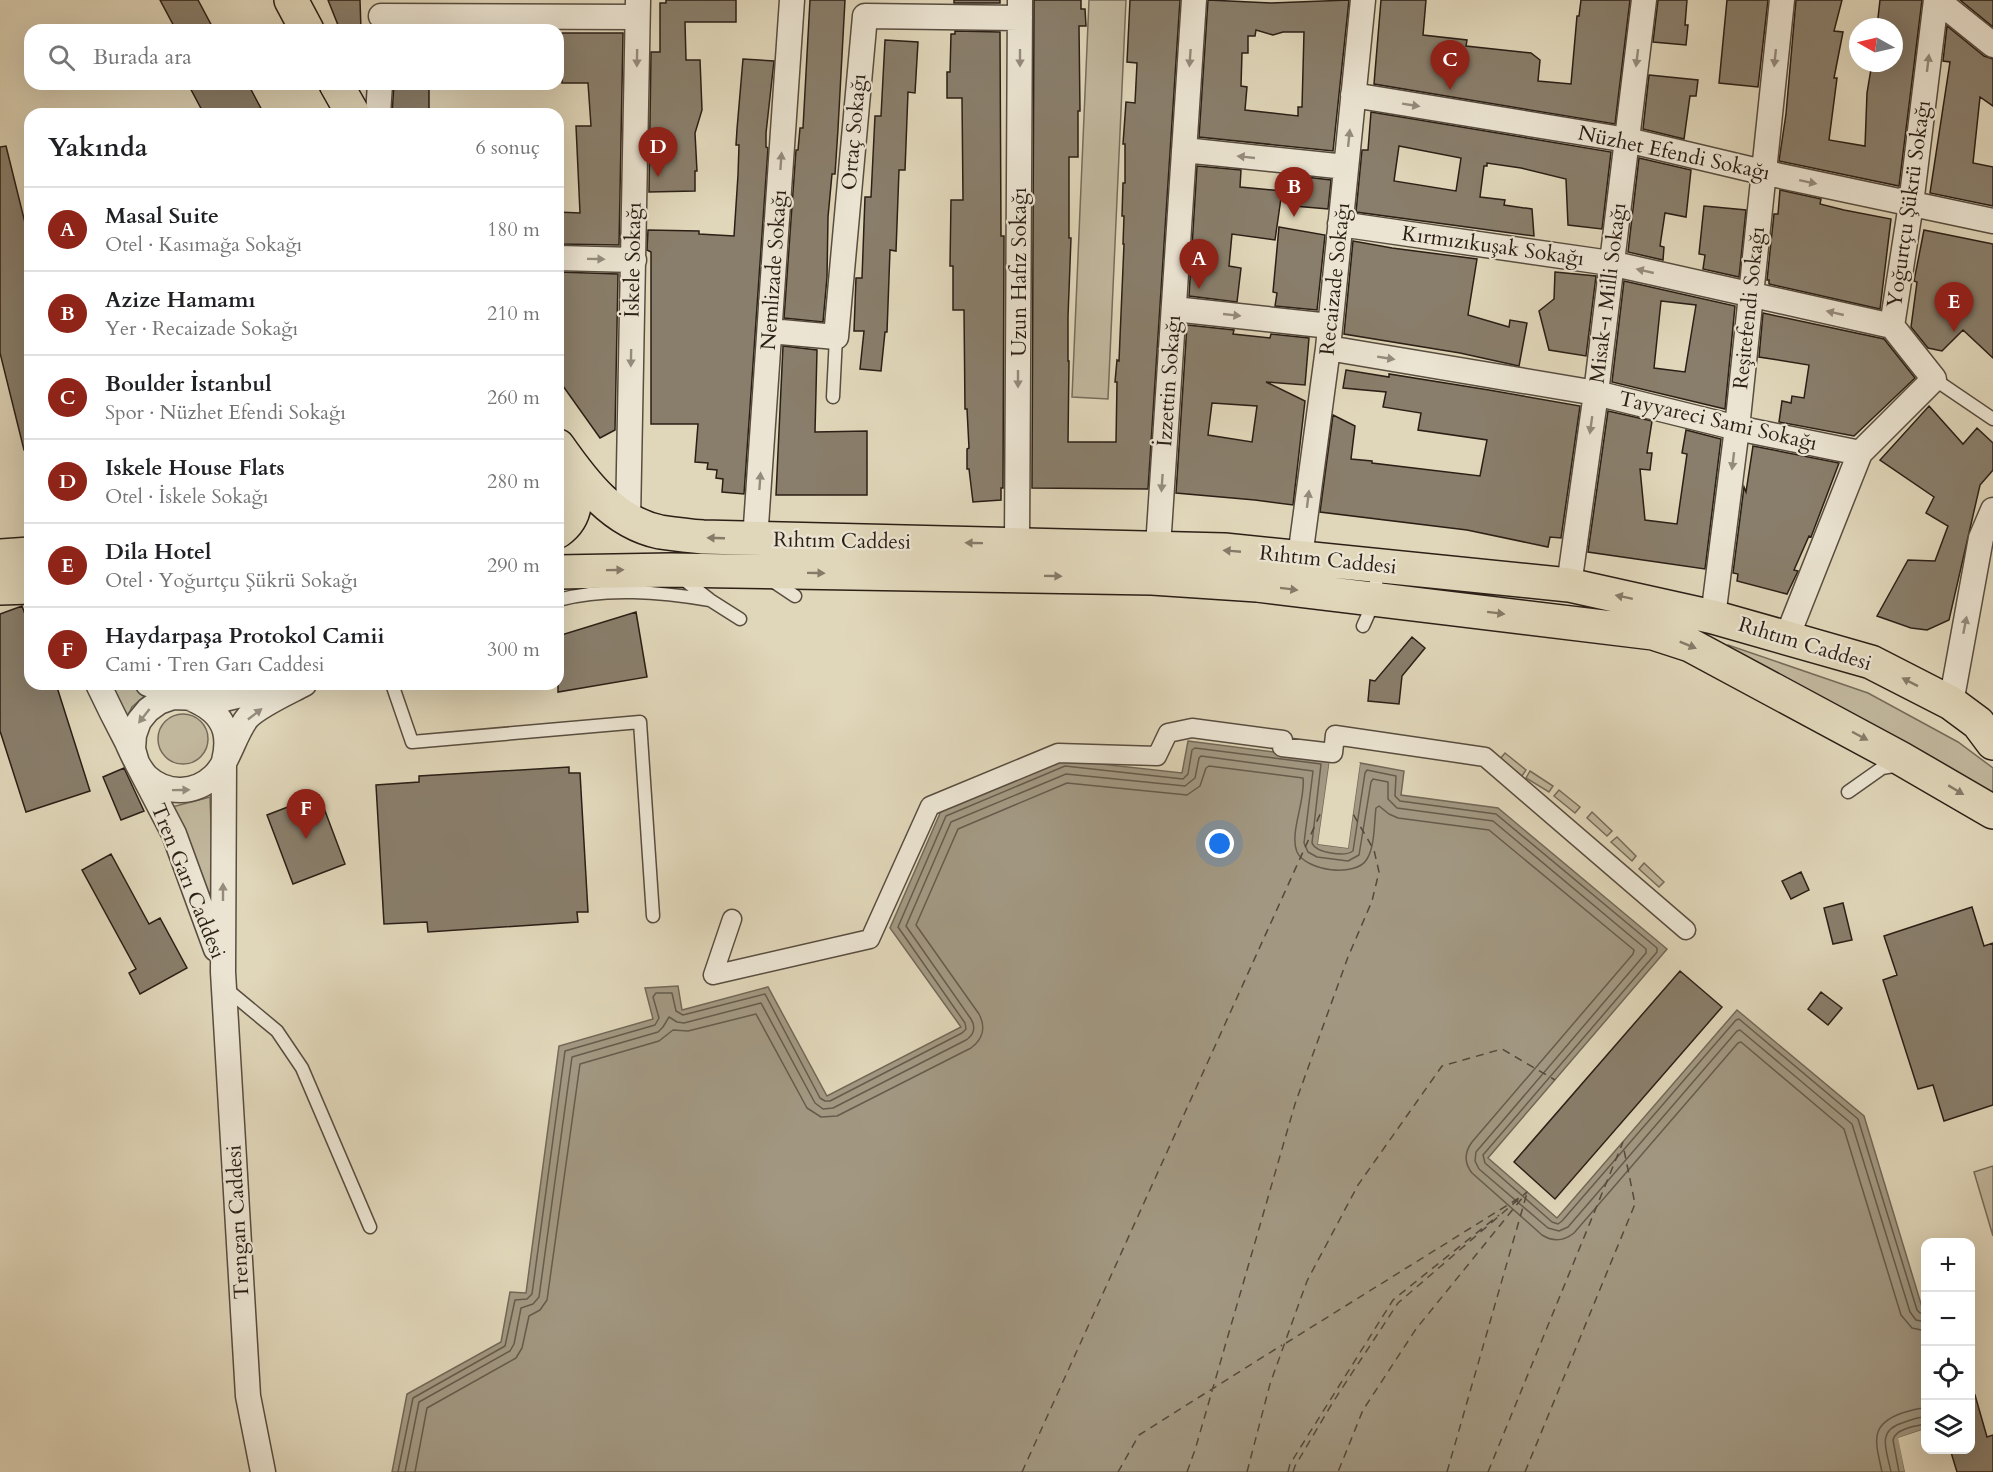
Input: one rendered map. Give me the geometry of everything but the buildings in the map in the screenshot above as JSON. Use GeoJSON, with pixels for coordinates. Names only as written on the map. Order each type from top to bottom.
{"type":"FeatureCollection","features":[{"type":"Feature","properties":{"kind":"main road"},"geometry":{"type":"LineString","coordinates":[[291,0],[304,24]]}},
{"type":"Feature","properties":{"kind":"main road"},"geometry":{"type":"LineString","coordinates":[[339,90],[350,108]]}},
{"type":"Feature","properties":{"kind":"main road","name":"Rıhtım Caddesi"},"geometry":{"type":"LineString","coordinates":[[564,454],[599,498],[612,510],[628,520],[659,531],[703,537],[755,540],[1158,547],[1300,557],[1373,565],[1440,595],[1653,633],[1690,645],[1918,768],[1993,812]]}},
{"type":"Feature","properties":{"kind":"main road"},"geometry":{"type":"LineString","coordinates":[[564,458],[575,486],[574,508],[564,526]]}},
{"type":"Feature","properties":{"kind":"main road"},"geometry":{"type":"LineString","coordinates":[[0,556],[24,554]]}},
{"type":"Feature","properties":{"kind":"main road","name":"Rıhtım Caddesi"},"geometry":{"type":"LineString","coordinates":[[564,572],[671,570],[1152,578],[1257,585],[1369,613],[1440,595],[1569,585],[1713,616],[1871,662],[1951,703],[1988,732]]}},
{"type":"Feature","properties":{"kind":"main road"},"geometry":{"type":"LineString","coordinates":[[0,588],[24,587]]}},
{"type":"Feature","properties":{"kind":"street","name":"Nemlizade Sokağı"},"geometry":{"type":"LineString","coordinates":[[755,540],[792,0]]}},
{"type":"Feature","properties":{"kind":"street","name":"İzzettin Sokağı"},"geometry":{"type":"LineString","coordinates":[[1158,547],[1194,0]]}},
{"type":"Feature","properties":{"kind":"street","name":"Recaizade Sokağı"},"geometry":{"type":"LineString","coordinates":[[1300,557],[1329,337],[1363,0]]}},
{"type":"Feature","properties":{"kind":"street","name":"Misak-ı Milli Sokağı"},"geometry":{"type":"LineString","coordinates":[[1569,585],[1596,393],[1610,263],[1644,0]]}},
{"type":"Feature","properties":{"kind":"street","name":"Reşitefendi Sokağı"},"geometry":{"type":"LineString","coordinates":[[1713,616],[1737,428],[1762,172],[1782,0]]}},
{"type":"Feature","properties":{"kind":"street"},"geometry":{"type":"LineString","coordinates":[[1936,0],[1993,45]]}},
{"type":"Feature","properties":{"kind":"street","name":"Yoğurtçu Şükrü Sokağı"},"geometry":{"type":"LineString","coordinates":[[1934,379],[1892,326],[1911,204],[1936,0]]}},
{"type":"Feature","properties":{"kind":"street","name":"Ortaç Sokağı"},"geometry":{"type":"LineString","coordinates":[[836,337],[865,8],[1020,9]]}},
{"type":"Feature","properties":{"kind":"street"},"geometry":{"type":"LineString","coordinates":[[381,15],[638,9]]}},
{"type":"Feature","properties":{"kind":"street","name":"İskele Sokağı"},"geometry":{"type":"LineString","coordinates":[[628,520],[638,9]]}},
{"type":"Feature","properties":{"kind":"street","name":"Uzun Hafız Sokağı"},"geometry":{"type":"LineString","coordinates":[[1017,544],[1020,9]]}},
{"type":"Feature","properties":{"kind":"street"},"geometry":{"type":"LineString","coordinates":[[378,108],[380,90]]}},
{"type":"Feature","properties":{"kind":"street","name":"Nüzhet Efendi Sokağı"},"geometry":{"type":"LineString","coordinates":[[1353,95],[1627,140],[1762,172],[1993,221]]}},
{"type":"Feature","properties":{"kind":"street"},"geometry":{"type":"LineString","coordinates":[[1184,150],[1346,167]]}},
{"type":"Feature","properties":{"kind":"street","name":"Kırmızıkuşak Sokağı"},"geometry":{"type":"LineString","coordinates":[[1340,224],[1610,263],[1892,326]]}},
{"type":"Feature","properties":{"kind":"street"},"geometry":{"type":"LineString","coordinates":[[564,258],[634,260]]}},
{"type":"Feature","properties":{"kind":"street","name":"Tayyareci Sami Sokağı"},"geometry":{"type":"LineString","coordinates":[[1174,309],[1329,337],[1596,393],[1737,428],[1860,453]]}},
{"type":"Feature","properties":{"kind":"street"},"geometry":{"type":"LineString","coordinates":[[770,331],[836,337]]}},
{"type":"Feature","properties":{"kind":"street"},"geometry":{"type":"LineString","coordinates":[[1786,637],[1813,586],[1860,453],[1934,379]]}},
{"type":"Feature","properties":{"kind":"street"},"geometry":{"type":"LineString","coordinates":[[1951,703],[1981,538],[1993,510]]}},
{"type":"Feature","properties":{"kind":"street"},"geometry":{"type":"LineString","coordinates":[[101,690],[137,763]]}},
{"type":"Feature","properties":{"kind":"street","name":"Tren Garı Caddesi"},"geometry":{"type":"LineString","coordinates":[[166,690],[201,701],[221,720],[226,734],[224,979]]}},
{"type":"Feature","properties":{"kind":"street","name":"Tren Garı Caddesi"},"geometry":{"type":"LineString","coordinates":[[224,979],[211,932],[174,834],[137,763],[133,749],[134,735],[139,721],[148,710],[159,702],[173,697],[224,699],[262,690]]}},
{"type":"Feature","properties":{"kind":"street","name":"Tren Garı Caddesi"},"geometry":{"type":"LineString","coordinates":[[137,763],[146,776],[158,786],[173,790],[189,790],[204,785],[216,775],[248,717],[292,690]]}},
{"type":"Feature","properties":{"kind":"street"},"geometry":{"type":"LineString","coordinates":[[732,919],[714,975],[870,939],[930,806],[1058,753],[1157,756],[1168,732],[1192,728],[1282,741],[1282,747],[1333,753],[1335,735],[1485,757],[1686,930]]}},
{"type":"Feature","properties":{"kind":"street","name":"Trengarı Caddesi"},"geometry":{"type":"LineString","coordinates":[[224,979],[248,1396],[263,1472]]}},
{"type":"Feature","properties":{"kind":"lane"},"geometry":{"type":"LineString","coordinates":[[833,397],[836,337]]}},
{"type":"Feature","properties":{"kind":"lane"},"geometry":{"type":"LineString","coordinates":[[1934,379],[1993,420]]}},
{"type":"Feature","properties":{"kind":"lane"},"geometry":{"type":"LineString","coordinates":[[1369,613],[1377,579],[1373,565]]}},
{"type":"Feature","properties":{"kind":"lane"},"geometry":{"type":"LineString","coordinates":[[671,570],[710,600],[740,619]]}},
{"type":"Feature","properties":{"kind":"lane"},"geometry":{"type":"LineString","coordinates":[[757,572],[795,596]]}},
{"type":"Feature","properties":{"kind":"lane"},"geometry":{"type":"LineString","coordinates":[[564,598],[582,593],[639,592],[674,594],[710,600]]}},
{"type":"Feature","properties":{"kind":"lane"},"geometry":{"type":"LineString","coordinates":[[394,690],[412,742],[640,722],[652,916]]}},
{"type":"Feature","properties":{"kind":"lane"},"geometry":{"type":"LineString","coordinates":[[1848,792],[1882,768],[1898,765],[1918,768]]}},
{"type":"Feature","properties":{"kind":"lane"},"geometry":{"type":"LineString","coordinates":[[224,979],[277,1031],[302,1068],[370,1227]]}},
{"type":"Feature","properties":{"kind":"shaded area"},"geometry":{"type":"Polygon","coordinates":[[[1089,0],[1126,0],[1108,399],[1072,397],[1089,0]]]}},
{"type":"Feature","properties":{"kind":"shaded area"},"geometry":{"type":"Polygon","coordinates":[[[1728,645],[1868,693],[1958,742],[1993,768],[1993,797],[1726,651],[1728,645]]]}},
{"type":"Feature","properties":{"kind":"shaded area"},"geometry":{"type":"Polygon","coordinates":[[[112,690],[140,690],[147,694],[132,707],[126,719],[112,690]]]}},
{"type":"Feature","properties":{"kind":"shaded area"},"geometry":{"type":"Polygon","coordinates":[[[183,714],[192,716],[203,725],[208,739],[206,748],[197,759],[183,764],[174,762],[163,753],[158,739],[160,730],[169,719],[183,714]]]}},
{"type":"Feature","properties":{"kind":"shaded area"},"geometry":{"type":"Polygon","coordinates":[[[1505,753],[1526,770],[1522,776],[1500,759],[1505,753]]]}},
{"type":"Feature","properties":{"kind":"shaded area"},"geometry":{"type":"Polygon","coordinates":[[[1530,771],[1553,786],[1549,792],[1526,778],[1530,771]]]}},
{"type":"Feature","properties":{"kind":"shaded area"},"geometry":{"type":"Polygon","coordinates":[[[1559,790],[1580,807],[1575,813],[1554,796],[1559,790]]]}},
{"type":"Feature","properties":{"kind":"shaded area"},"geometry":{"type":"Polygon","coordinates":[[[210,797],[214,911],[172,807],[210,797]]]}},
{"type":"Feature","properties":{"kind":"shaded area"},"geometry":{"type":"Polygon","coordinates":[[[1592,812],[1612,831],[1607,836],[1587,818],[1592,812]]]}},
{"type":"Feature","properties":{"kind":"shaded area"},"geometry":{"type":"Polygon","coordinates":[[[1617,837],[1636,856],[1632,861],[1611,842],[1617,837]]]}},
{"type":"Feature","properties":{"kind":"shaded area"},"geometry":{"type":"Polygon","coordinates":[[[1644,863],[1664,882],[1659,887],[1639,869],[1644,863]]]}},
{"type":"Feature","properties":{"kind":"shaded area"},"geometry":{"type":"Polygon","coordinates":[[[1993,1166],[1993,1236],[1974,1172],[1993,1166]]]}},
{"type":"Feature","properties":{"kind":"water"},"geometry":{"type":"Polygon","coordinates":[[[1188,741],[1330,759],[1318,844],[1348,848],[1360,763],[1404,771],[1401,795],[1498,808],[1667,949],[1488,1158],[1557,1218],[1737,1010],[1864,1116],[1921,1304],[1921,1430],[1899,1438],[1905,1472],[392,1472],[407,1394],[501,1342],[510,1292],[526,1293],[559,1046],[653,1019],[645,988],[678,986],[682,1010],[768,987],[827,1096],[961,1027],[890,928],[941,811],[1064,760],[1182,773],[1188,741]]]}},
{"type":"Feature","properties":{"kind":"pier"},"geometry":{"type":"Polygon","coordinates":[[[1330,759],[1333,759],[1321,841],[1346,845],[1357,762],[1360,763],[1348,848],[1318,844],[1330,759]]]}},
{"type":"Feature","properties":{"kind":"pier"},"geometry":{"type":"Polygon","coordinates":[[[1921,1430],[1921,1434],[1902,1440],[1908,1472],[1905,1472],[1898,1438],[1921,1430]]]}},
{"type":"Feature","properties":{"kind":"ferry route"},"geometry":{"type":"LineString","coordinates":[[1022,1472],[1322,810]]}},
{"type":"Feature","properties":{"kind":"ferry route"},"geometry":{"type":"LineString","coordinates":[[1187,1472],[1295,1104],[1348,957],[1372,901],[1379,872],[1374,850],[1353,814]]}},
{"type":"Feature","properties":{"kind":"ferry route"},"geometry":{"type":"LineString","coordinates":[[1247,1472],[1270,1384],[1307,1281],[1358,1185],[1442,1066],[1502,1049],[1555,1080]]}},
{"type":"Feature","properties":{"kind":"ferry route"},"geometry":{"type":"LineString","coordinates":[[1488,1472],[1623,1142]]}},
{"type":"Feature","properties":{"kind":"ferry route"},"geometry":{"type":"LineString","coordinates":[[1525,1472],[1635,1204],[1623,1145]]}},
{"type":"Feature","properties":{"kind":"ferry route"},"geometry":{"type":"LineString","coordinates":[[1293,1472],[1333,1402],[1398,1303],[1527,1192],[1416,1329],[1363,1410],[1338,1472]]}},
{"type":"Feature","properties":{"kind":"ferry route"},"geometry":{"type":"LineString","coordinates":[[1447,1472],[1527,1193]]}},
{"type":"Feature","properties":{"kind":"ferry route"},"geometry":{"type":"LineString","coordinates":[[1286,1343],[1522,1196]]}},
{"type":"Feature","properties":{"kind":"ferry route"},"geometry":{"type":"LineString","coordinates":[[1288,1472],[1290,1464],[1393,1300],[1499,1215]]}},
{"type":"Feature","properties":{"kind":"ferry route"},"geometry":{"type":"LineString","coordinates":[[1118,1472],[1139,1435],[1282,1345]]}},
{"type":"Feature","properties":{"kind":"place","name":"Boulder İstanbul"},"geometry":{"type":"Point","coordinates":[1450,90]}},
{"type":"Feature","properties":{"kind":"place","name":"Iskele House Flats"},"geometry":{"type":"Point","coordinates":[658,177]}},
{"type":"Feature","properties":{"kind":"place","name":"Azize Hamamı"},"geometry":{"type":"Point","coordinates":[1294,217]}},
{"type":"Feature","properties":{"kind":"place","name":"Masal Suite"},"geometry":{"type":"Point","coordinates":[1199,289]}},
{"type":"Feature","properties":{"kind":"place","name":"Dila Hotel"},"geometry":{"type":"Point","coordinates":[1954,332]}},
{"type":"Feature","properties":{"kind":"place","name":"Haydarpaşa Protokol Camii"},"geometry":{"type":"Point","coordinates":[306,839]}}]}
